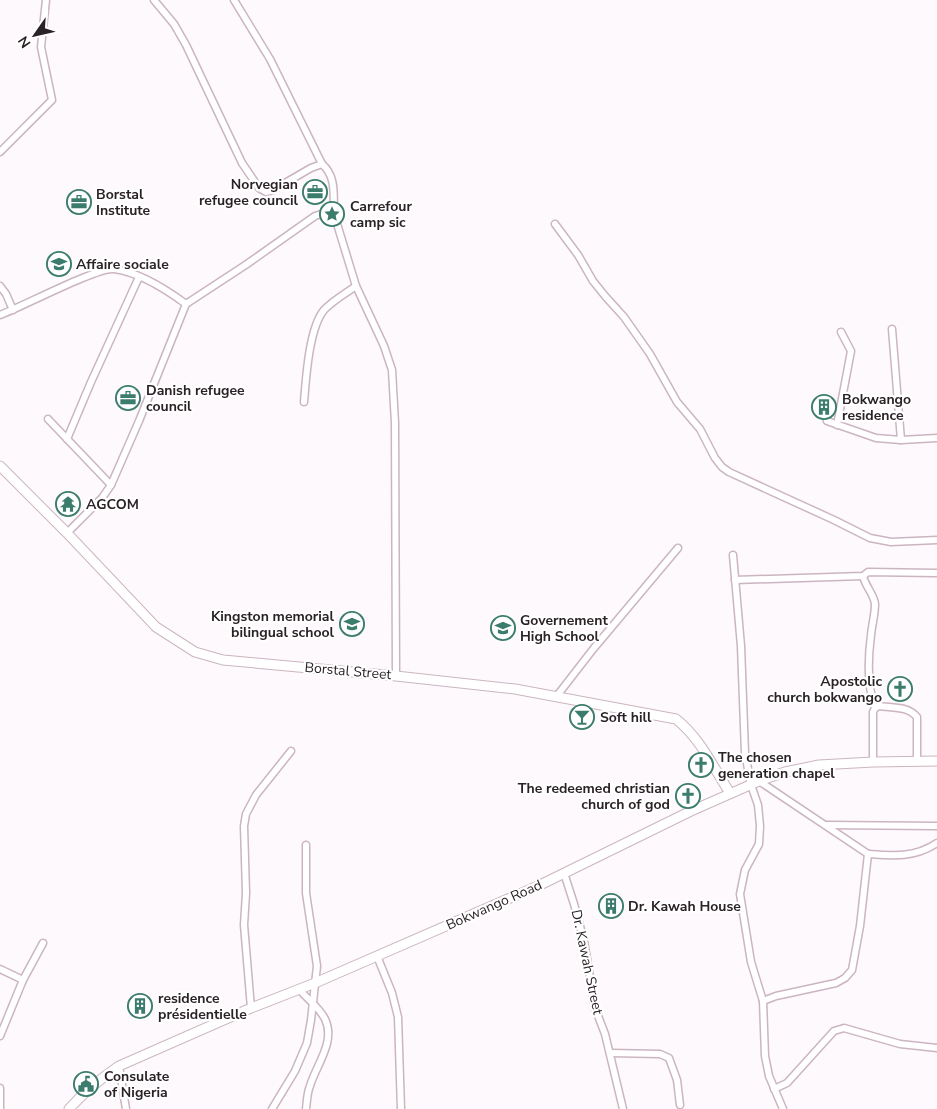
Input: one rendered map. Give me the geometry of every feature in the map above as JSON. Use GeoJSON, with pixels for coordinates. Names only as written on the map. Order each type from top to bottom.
{"type":"FeatureCollection","features":[{"type":"Feature","properties":{"kind":"street"},"geometry":{"type":"LineString","coordinates":[[0,152],[52,100],[41,47],[46,0]]}},
{"type":"Feature","properties":{"kind":"street"},"geometry":{"type":"LineString","coordinates":[[154,0],[174,24],[186,45],[242,163],[259,188],[266,192],[273,190],[311,168],[322,164]]}},
{"type":"Feature","properties":{"kind":"street"},"geometry":{"type":"LineString","coordinates":[[234,0],[270,59],[322,164],[332,178],[334,214],[356,286],[384,346],[392,370],[395,423],[396,676]]}},
{"type":"Feature","properties":{"kind":"street"},"geometry":{"type":"LineString","coordinates":[[67,533],[102,498],[111,485],[140,420],[186,304],[315,216],[325,213],[334,214]]}},
{"type":"Feature","properties":{"kind":"street"},"geometry":{"type":"LineString","coordinates":[[555,224],[578,255],[593,281],[624,317],[650,354],[676,402],[700,429],[715,458],[722,467],[737,476],[870,538],[891,542],[937,540]]}},
{"type":"Feature","properties":{"kind":"street"},"geometry":{"type":"LineString","coordinates":[[0,315],[92,274],[112,269],[158,285],[186,304]]}},
{"type":"Feature","properties":{"kind":"street"},"geometry":{"type":"LineString","coordinates":[[67,439],[139,277]]}},
{"type":"Feature","properties":{"kind":"street"},"geometry":{"type":"LineString","coordinates":[[0,286],[13,310]]}},
{"type":"Feature","properties":{"kind":"street"},"geometry":{"type":"LineString","coordinates":[[304,402],[308,365],[317,321],[325,309],[356,286]]}},
{"type":"Feature","properties":{"kind":"street"},"geometry":{"type":"LineString","coordinates":[[892,329],[901,440]]}},
{"type":"Feature","properties":{"kind":"street"},"geometry":{"type":"LineString","coordinates":[[837,424],[851,351],[841,332]]}},
{"type":"Feature","properties":{"kind":"street"},"geometry":{"type":"LineString","coordinates":[[48,419],[111,485]]}},
{"type":"Feature","properties":{"kind":"street"},"geometry":{"type":"LineString","coordinates":[[827,421],[876,438],[901,440],[937,438]]}},
{"type":"Feature","properties":{"kind":"street","name":"Borstal Street"},"geometry":{"type":"LineString","coordinates":[[0,466],[156,627],[195,652],[223,660],[396,676],[515,690],[676,719],[690,731],[704,749],[730,793]]}},
{"type":"Feature","properties":{"kind":"street"},"geometry":{"type":"LineString","coordinates":[[556,697],[594,648],[678,548]]}},
{"type":"Feature","properties":{"kind":"street"},"geometry":{"type":"LineString","coordinates":[[733,555],[741,646],[745,753],[755,783],[758,805],[759,844],[745,870],[740,894],[751,962],[764,1001],[765,1056],[769,1076],[783,1109]]}},
{"type":"Feature","properties":{"kind":"street"},"geometry":{"type":"LineString","coordinates":[[735,580],[863,576],[868,572],[937,573]]}},
{"type":"Feature","properties":{"kind":"street"},"geometry":{"type":"LineString","coordinates":[[863,576],[864,584],[874,601],[869,675],[871,698],[875,708],[873,712],[873,762]]}},
{"type":"Feature","properties":{"kind":"street"},"geometry":{"type":"LineString","coordinates":[[875,708],[879,706],[908,709],[918,717],[917,760]]}},
{"type":"Feature","properties":{"kind":"street"},"geometry":{"type":"LineString","coordinates":[[251,1008],[244,925],[246,893],[244,826],[246,814],[256,796],[291,751]]}},
{"type":"Feature","properties":{"kind":"street","name":"Bokwango Road"},"geometry":{"type":"LineString","coordinates":[[69,1109],[83,1093],[119,1066],[251,1008],[315,983],[564,873],[730,793],[785,772],[819,765],[917,760],[937,761]]}},
{"type":"Feature","properties":{"kind":"street"},"geometry":{"type":"LineString","coordinates":[[755,783],[824,824],[868,854],[898,857],[915,854],[937,843]]}},
{"type":"Feature","properties":{"kind":"street"},"geometry":{"type":"LineString","coordinates":[[824,824],[937,826]]}},
{"type":"Feature","properties":{"kind":"street"},"geometry":{"type":"LineString","coordinates":[[272,1109],[295,1071],[307,1043],[315,983],[317,966],[306,893],[306,845]]}},
{"type":"Feature","properties":{"kind":"street"},"geometry":{"type":"LineString","coordinates":[[764,1001],[776,996],[836,983],[845,978],[852,970],[860,926],[868,854]]}},
{"type":"Feature","properties":{"kind":"street","name":"Dr. Kawah Street"},"geometry":{"type":"LineString","coordinates":[[564,873],[584,941],[595,1008],[610,1053],[623,1109]]}},
{"type":"Feature","properties":{"kind":"street"},"geometry":{"type":"LineString","coordinates":[[0,1036],[23,980],[43,943]]}},
{"type":"Feature","properties":{"kind":"street"},"geometry":{"type":"LineString","coordinates":[[377,956],[392,993],[398,1017],[401,1109]]}},
{"type":"Feature","properties":{"kind":"street"},"geometry":{"type":"LineString","coordinates":[[0,969],[23,980]]}},
{"type":"Feature","properties":{"kind":"street"},"geometry":{"type":"LineString","coordinates":[[298,989],[325,1019],[328,1030],[326,1049],[309,1088],[306,1109]]}},
{"type":"Feature","properties":{"kind":"street"},"geometry":{"type":"LineString","coordinates":[[774,1089],[787,1083],[834,1031],[844,1028],[900,1044],[937,1048]]}},
{"type":"Feature","properties":{"kind":"street"},"geometry":{"type":"LineString","coordinates":[[610,1053],[660,1054],[669,1058],[677,1080],[680,1105]]}},
{"type":"Feature","properties":{"kind":"street"},"geometry":{"type":"LineString","coordinates":[[119,1066],[126,1109]]}},
{"type":"Feature","properties":{"kind":"street"},"geometry":{"type":"LineString","coordinates":[[0,1088],[0,1109]]}},
{"type":"Feature","properties":{"kind":"place","name":"Norvegian refugee council"},"geometry":{"type":"Point","coordinates":[315,192]}},
{"type":"Feature","properties":{"kind":"place","name":"Borstal Institute"},"geometry":{"type":"Point","coordinates":[79,202]}},
{"type":"Feature","properties":{"kind":"place","name":"Carrefour camp sic"},"geometry":{"type":"Point","coordinates":[332,214]}},
{"type":"Feature","properties":{"kind":"place","name":"Affaire sociale"},"geometry":{"type":"Point","coordinates":[59,264]}},
{"type":"Feature","properties":{"kind":"place","name":"Danish refugee council"},"geometry":{"type":"Point","coordinates":[128,398]}},
{"type":"Feature","properties":{"kind":"place","name":"Bokwango residence"},"geometry":{"type":"Point","coordinates":[824,407]}},
{"type":"Feature","properties":{"kind":"place","name":"AGCOM"},"geometry":{"type":"Point","coordinates":[68,504]}},
{"type":"Feature","properties":{"kind":"place","name":"Kingston memorial bilingual school"},"geometry":{"type":"Point","coordinates":[352,624]}},
{"type":"Feature","properties":{"kind":"place","name":"Governement High School"},"geometry":{"type":"Point","coordinates":[503,628]}},
{"type":"Feature","properties":{"kind":"place","name":"Apostolic church bokwango"},"geometry":{"type":"Point","coordinates":[900,689]}},
{"type":"Feature","properties":{"kind":"place","name":"Soft hill"},"geometry":{"type":"Point","coordinates":[582,717]}},
{"type":"Feature","properties":{"kind":"place","name":"The chosen generation chapel"},"geometry":{"type":"Point","coordinates":[701,765]}},
{"type":"Feature","properties":{"kind":"place","name":"The redeemed christian church of god"},"geometry":{"type":"Point","coordinates":[688,796]}},
{"type":"Feature","properties":{"kind":"place","name":"Dr. Kawah House"},"geometry":{"type":"Point","coordinates":[611,906]}},
{"type":"Feature","properties":{"kind":"place","name":"residence présidentielle"},"geometry":{"type":"Point","coordinates":[140,1006]}},
{"type":"Feature","properties":{"kind":"place","name":"Consulate of Nigeria"},"geometry":{"type":"Point","coordinates":[86,1084]}}]}
